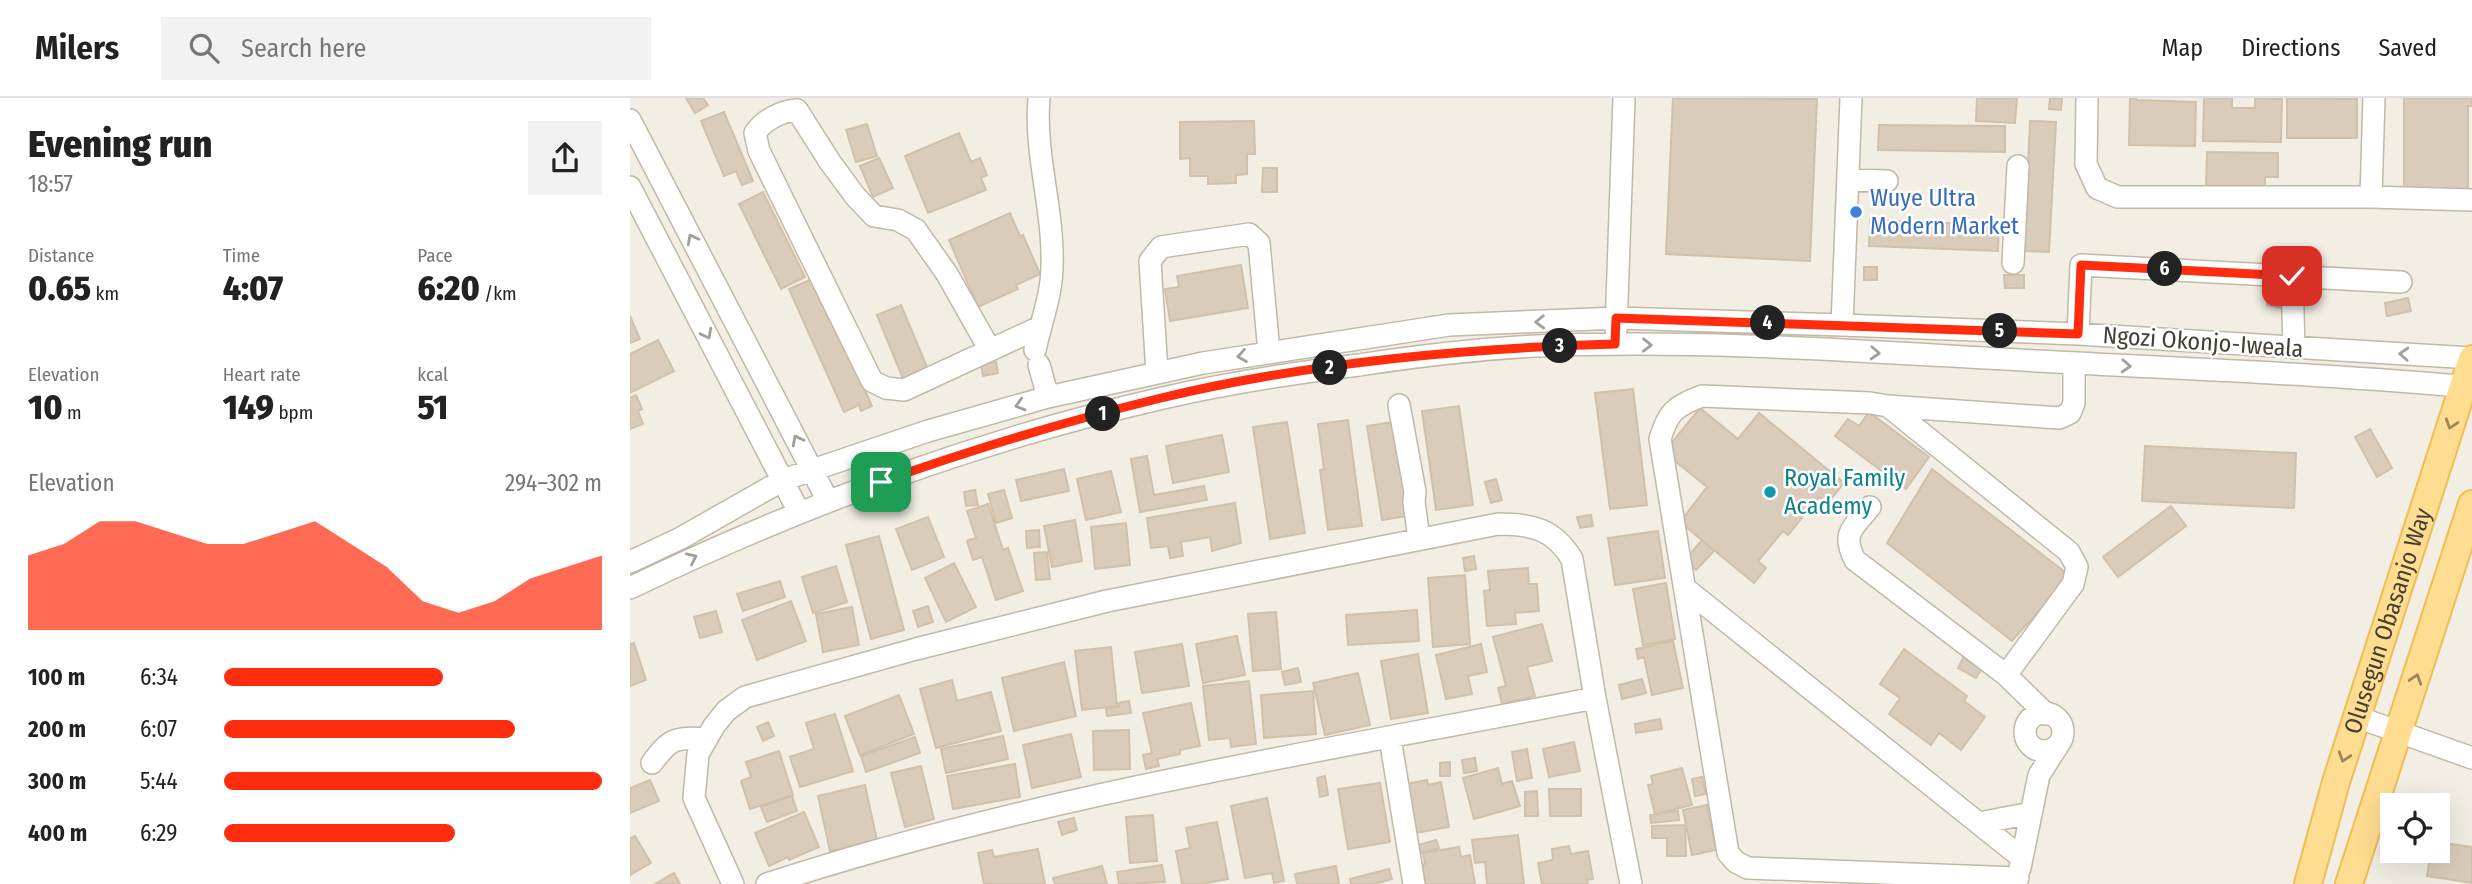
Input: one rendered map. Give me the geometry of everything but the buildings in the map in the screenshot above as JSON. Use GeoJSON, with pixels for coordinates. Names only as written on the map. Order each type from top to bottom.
{"type":"FeatureCollection","features":[{"type":"Feature","properties":{"kind":"main road","name":"Olusegun Obasanjo Way"},"geometry":{"type":"LineString","coordinates":[[2308,884],[2336,782],[2468,387],[2472,358]]}},
{"type":"Feature","properties":{"kind":"main road","name":"Olusegun Obasanjo Way"},"geometry":{"type":"LineString","coordinates":[[2349,884],[2472,504]]}},
{"type":"Feature","properties":{"kind":"street"},"geometry":{"type":"LineString","coordinates":[[1039,98],[1039,135],[1053,262],[1052,285],[1040,327],[1037,358],[1048,397]]}},
{"type":"Feature","properties":{"kind":"street"},"geometry":{"type":"LineString","coordinates":[[1615,344],[1624,98]]}},
{"type":"Feature","properties":{"kind":"street"},"geometry":{"type":"LineString","coordinates":[[1842,325],[1851,98]]}},
{"type":"Feature","properties":{"kind":"street"},"geometry":{"type":"LineString","coordinates":[[2087,98],[2086,164],[2096,188],[2118,197],[2371,197],[2472,200]]}},
{"type":"Feature","properties":{"kind":"street"},"geometry":{"type":"LineString","coordinates":[[2371,197],[2374,98]]}},
{"type":"Feature","properties":{"kind":"street"},"geometry":{"type":"LineString","coordinates":[[990,350],[947,274],[916,230],[898,220],[874,216],[836,170],[797,110],[788,110],[761,124],[755,133],[759,151],[872,381],[886,388],[904,390],[1040,327]]}},
{"type":"Feature","properties":{"kind":"street"},"geometry":{"type":"LineString","coordinates":[[630,120],[828,501]]}},
{"type":"Feature","properties":{"kind":"street"},"geometry":{"type":"LineString","coordinates":[[2013,263],[2018,166]]}},
{"type":"Feature","properties":{"kind":"street"},"geometry":{"type":"LineString","coordinates":[[1848,180],[1887,181]]}},
{"type":"Feature","properties":{"kind":"street"},"geometry":{"type":"LineString","coordinates":[[630,187],[799,512]]}},
{"type":"Feature","properties":{"kind":"street"},"geometry":{"type":"LineString","coordinates":[[1157,373],[1150,261],[1161,247],[1249,234],[1255,238],[1259,243],[1269,352]]}},
{"type":"Feature","properties":{"kind":"street"},"geometry":{"type":"LineString","coordinates":[[2078,334],[2081,265],[2401,282]]}},
{"type":"Feature","properties":{"kind":"street"},"geometry":{"type":"LineString","coordinates":[[2292,276],[2294,348]]}},
{"type":"Feature","properties":{"kind":"street","name":"Ngozi Okonjo-Iweala"},"geometry":{"type":"LineString","coordinates":[[630,562],[681,538],[783,480],[928,431],[1048,397],[1157,373],[1269,352],[1449,325],[1616,318],[1842,325],[2078,334],[2472,358]]}},
{"type":"Feature","properties":{"kind":"street","name":"Ngozi Okonjo-Iweala"},"geometry":{"type":"LineString","coordinates":[[630,588],[691,558],[799,512],[934,463],[1163,398],[1280,375],[1427,355],[1534,346],[1615,344],[1802,349],[2468,387]]}},
{"type":"Feature","properties":{"kind":"street"},"geometry":{"type":"LineString","coordinates":[[2019,873],[1748,868],[1736,862],[1728,853],[1660,439],[1666,418],[1681,404],[1702,396],[1870,403],[2059,418],[2070,413],[2074,403],[2074,363]]}},
{"type":"Feature","properties":{"kind":"street"},"geometry":{"type":"LineString","coordinates":[[1399,405],[1415,492],[1419,539]]}},
{"type":"Feature","properties":{"kind":"street"},"geometry":{"type":"LineString","coordinates":[[1888,406],[2069,552],[2077,567],[2073,584],[2006,675]]}},
{"type":"Feature","properties":{"kind":"street"},"geometry":{"type":"LineString","coordinates":[[1870,507],[1848,533],[1848,546],[1856,560],[2006,675],[2061,725],[2063,732],[2059,744],[2039,775],[2019,873]]}},
{"type":"Feature","properties":{"kind":"street"},"geometry":{"type":"LineString","coordinates":[[733,884],[694,798],[698,754],[726,710],[745,697],[1107,601],[1498,524],[1517,524],[1554,536],[1572,559],[1595,698],[1631,884]]}},
{"type":"Feature","properties":{"kind":"street"},"geometry":{"type":"LineString","coordinates":[[1686,589],[1979,823],[2019,873]]}},
{"type":"Feature","properties":{"kind":"street"},"geometry":{"type":"LineString","coordinates":[[2028,695],[2028,736],[2039,775]]}},
{"type":"Feature","properties":{"kind":"street"},"geometry":{"type":"LineString","coordinates":[[767,884],[857,855],[1070,800],[1595,698]]}},
{"type":"Feature","properties":{"kind":"street"},"geometry":{"type":"LineString","coordinates":[[2046,714],[2034,716],[2028,736],[2035,749],[2048,751],[2059,744]]}},
{"type":"Feature","properties":{"kind":"street"},"geometry":{"type":"LineString","coordinates":[[2357,717],[2472,758]]}},
{"type":"Feature","properties":{"kind":"street"},"geometry":{"type":"LineString","coordinates":[[652,763],[664,747],[682,737],[706,739]]}},
{"type":"Feature","properties":{"kind":"street"},"geometry":{"type":"LineString","coordinates":[[1390,738],[1414,884]]}},
{"type":"Feature","properties":{"kind":"street"},"geometry":{"type":"LineString","coordinates":[[1979,823],[2031,813]]}},
{"type":"Feature","properties":{"kind":"place","name":"Wuye Ultra Modern Market"},"geometry":{"type":"Point","coordinates":[1856,212]}},
{"type":"Feature","properties":{"kind":"place","name":"Royal Family Academy"},"geometry":{"type":"Point","coordinates":[1770,492]}},
{"type":"Feature","properties":{"kind":"route"},"geometry":{"type":"LineString","coordinates":[[881,482],[993,445],[1163,398],[1280,375],[1427,355],[1534,346],[1615,344],[1616,318],[2078,334],[2081,265],[2292,276]]}}]}
